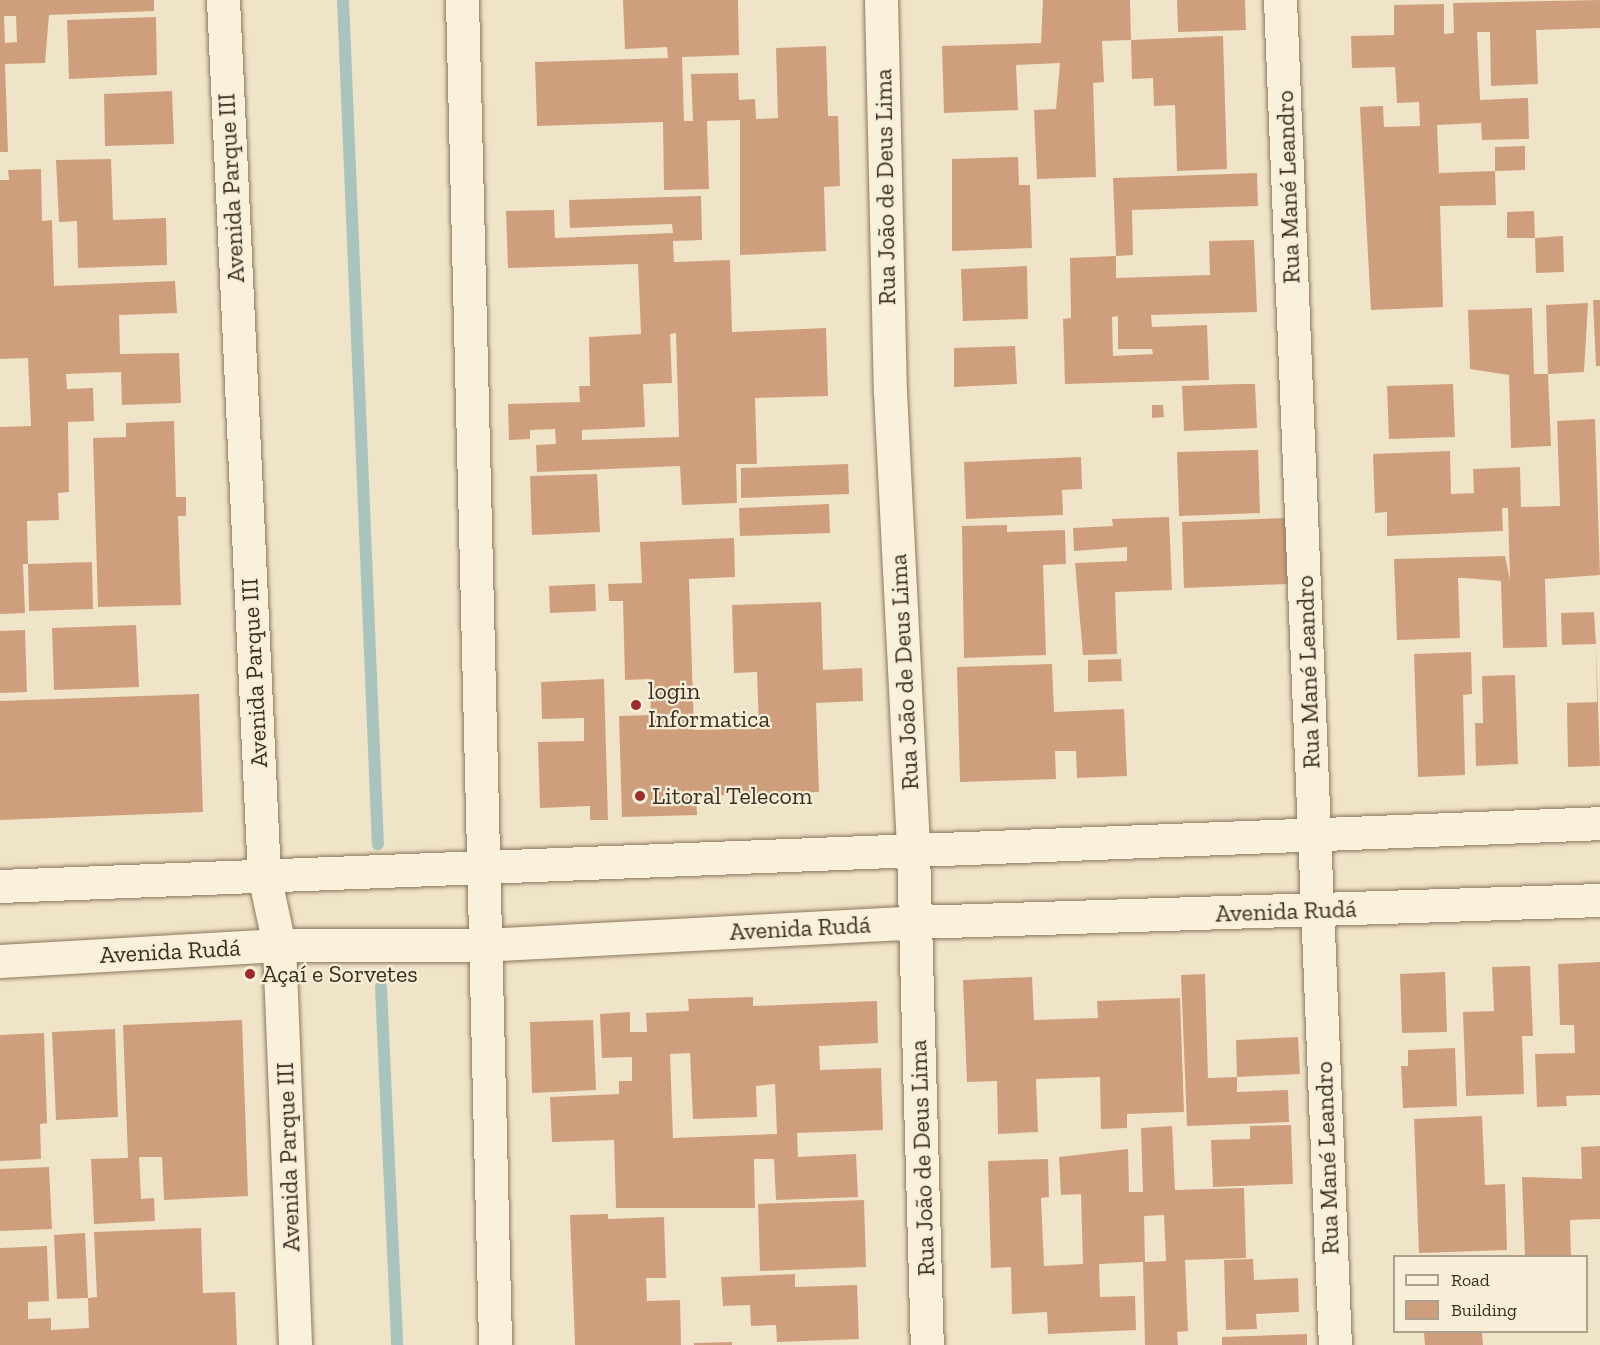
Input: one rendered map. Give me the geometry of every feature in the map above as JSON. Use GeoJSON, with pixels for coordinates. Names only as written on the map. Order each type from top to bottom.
{"type":"FeatureCollection","features":[{"type":"Feature","properties":{"kind":"street","name":"Avenida Parque III"},"geometry":{"type":"LineString","coordinates":[[223,0],[264,875],[279,945],[295,1345]]}},
{"type":"Feature","properties":{"kind":"street"},"geometry":{"type":"LineString","coordinates":[[462,0],[482,945],[495,1345]]}},
{"type":"Feature","properties":{"kind":"street","name":"Rua João de Deus Lima"},"geometry":{"type":"LineString","coordinates":[[881,0],[890,392],[913,850],[927,1345]]}},
{"type":"Feature","properties":{"kind":"street","name":"Rua Mané Leandro"},"geometry":{"type":"LineString","coordinates":[[1280,0],[1335,1345]]}},
{"type":"Feature","properties":{"kind":"street"},"geometry":{"type":"LineString","coordinates":[[0,886],[1600,823]]}},
{"type":"Feature","properties":{"kind":"street","name":"Avenida Rudá"},"geometry":{"type":"LineString","coordinates":[[0,961],[279,945],[482,945],[915,922],[1317,911],[1600,900]]}},
{"type":"Feature","properties":{"kind":"building"},"geometry":{"type":"Polygon","coordinates":[[[0,0],[154,0],[154,11],[49,15],[45,63],[5,64],[8,152],[0,152],[0,0]],[[4,16],[5,43],[17,42],[16,16],[4,16]]]}},
{"type":"Feature","properties":{"kind":"building"},"geometry":{"type":"Polygon","coordinates":[[[623,0],[738,0],[739,55],[682,57],[684,121],[693,121],[691,74],[738,73],[739,100],[755,99],[756,119],[778,118],[776,48],[826,46],[828,116],[838,116],[840,186],[824,187],[826,251],[740,255],[740,120],[707,121],[709,189],[664,190],[663,122],[537,126],[535,62],[668,58],[667,47],[625,49],[623,0]]]}},
{"type":"Feature","properties":{"kind":"building"},"geometry":{"type":"Polygon","coordinates":[[[1043,0],[1130,0],[1131,40],[1102,41],[1104,82],[1093,83],[1096,177],[1037,179],[1034,110],[1056,109],[1060,63],[1016,65],[1018,110],[944,113],[942,46],[1041,43],[1043,0]]]}},
{"type":"Feature","properties":{"kind":"building"},"geometry":{"type":"Polygon","coordinates":[[[1177,0],[1245,0],[1246,30],[1178,32],[1177,0]]]}},
{"type":"Feature","properties":{"kind":"building"},"geometry":{"type":"Polygon","coordinates":[[[1600,0],[1600,28],[1536,30],[1538,84],[1491,86],[1490,32],[1477,32],[1480,100],[1528,98],[1529,139],[1482,140],[1481,123],[1437,125],[1439,173],[1495,171],[1496,205],[1440,206],[1443,307],[1371,310],[1360,107],[1383,106],[1384,127],[1420,126],[1419,102],[1397,103],[1395,67],[1352,68],[1351,36],[1394,35],[1394,5],[1444,4],[1444,34],[1454,33],[1453,3],[1600,0]]]}},
{"type":"Feature","properties":{"kind":"building"},"geometry":{"type":"Polygon","coordinates":[[[156,17],[157,75],[69,79],[67,20],[156,17]]]}},
{"type":"Feature","properties":{"kind":"building"},"geometry":{"type":"Polygon","coordinates":[[[1223,36],[1227,169],[1177,171],[1175,105],[1154,106],[1153,78],[1132,79],[1131,40],[1223,36]]]}},
{"type":"Feature","properties":{"kind":"building"},"geometry":{"type":"Polygon","coordinates":[[[172,91],[174,144],[105,146],[104,94],[172,91]]]}},
{"type":"Feature","properties":{"kind":"building"},"geometry":{"type":"Polygon","coordinates":[[[1525,146],[1525,170],[1495,171],[1495,147],[1525,146]]]}},
{"type":"Feature","properties":{"kind":"building"},"geometry":{"type":"Polygon","coordinates":[[[1018,157],[1019,185],[1030,185],[1032,248],[952,251],[952,159],[1018,157]]]}},
{"type":"Feature","properties":{"kind":"building"},"geometry":{"type":"Polygon","coordinates":[[[111,159],[113,220],[166,218],[167,265],[78,268],[77,221],[59,222],[56,160],[111,159]]]}},
{"type":"Feature","properties":{"kind":"building"},"geometry":{"type":"Polygon","coordinates":[[[41,169],[42,221],[52,220],[54,286],[175,281],[177,313],[119,315],[120,354],[179,353],[181,403],[122,405],[121,372],[66,374],[67,389],[93,388],[94,421],[68,422],[69,492],[58,493],[59,520],[27,521],[28,564],[23,564],[25,613],[0,614],[0,427],[31,426],[28,358],[0,359],[0,180],[9,180],[8,170],[41,169]]]}},
{"type":"Feature","properties":{"kind":"building"},"geometry":{"type":"Polygon","coordinates":[[[1257,173],[1258,206],[1132,210],[1133,255],[1116,256],[1113,178],[1257,173]]]}},
{"type":"Feature","properties":{"kind":"building"},"geometry":{"type":"Polygon","coordinates":[[[701,196],[702,240],[673,241],[674,262],[730,260],[732,332],[826,328],[828,396],[755,398],[757,464],[736,464],[737,503],[682,505],[680,466],[537,472],[536,445],[556,444],[555,429],[530,430],[530,439],[509,440],[508,404],[580,402],[579,386],[590,386],[589,337],[641,334],[638,264],[508,268],[506,211],[554,210],[555,238],[673,233],[672,224],[570,228],[569,200],[701,196]],[[676,333],[670,334],[672,383],[643,384],[645,427],[582,430],[582,440],[679,437],[676,333]]]}},
{"type":"Feature","properties":{"kind":"building"},"geometry":{"type":"Polygon","coordinates":[[[1534,211],[1535,238],[1507,238],[1507,212],[1534,211]]]}},
{"type":"Feature","properties":{"kind":"building"},"geometry":{"type":"Polygon","coordinates":[[[1563,236],[1564,272],[1536,273],[1535,238],[1563,236]]]}},
{"type":"Feature","properties":{"kind":"building"},"geometry":{"type":"Polygon","coordinates":[[[1254,240],[1257,312],[1151,315],[1152,327],[1207,325],[1209,380],[1065,384],[1063,319],[1071,318],[1070,258],[1116,256],[1116,278],[1210,275],[1209,241],[1254,240]],[[1118,316],[1112,317],[1113,356],[1153,354],[1152,349],[1118,349],[1118,316]]]}},
{"type":"Feature","properties":{"kind":"building"},"geometry":{"type":"Polygon","coordinates":[[[1027,266],[1028,319],[963,321],[961,269],[1027,266]]]}},
{"type":"Feature","properties":{"kind":"building"},"geometry":{"type":"Polygon","coordinates":[[[1593,300],[1600,300],[1600,366],[1596,366],[1593,300]]]}},
{"type":"Feature","properties":{"kind":"building"},"geometry":{"type":"Polygon","coordinates":[[[1588,303],[1584,372],[1548,374],[1546,305],[1588,303]]]}},
{"type":"Feature","properties":{"kind":"building"},"geometry":{"type":"Polygon","coordinates":[[[1532,308],[1534,374],[1548,374],[1551,446],[1511,448],[1509,375],[1470,369],[1468,310],[1532,308]]]}},
{"type":"Feature","properties":{"kind":"building"},"geometry":{"type":"Polygon","coordinates":[[[1015,346],[1017,384],[954,387],[954,348],[1015,346]]]}},
{"type":"Feature","properties":{"kind":"building"},"geometry":{"type":"Polygon","coordinates":[[[1255,384],[1257,428],[1184,431],[1182,386],[1255,384]]]}},
{"type":"Feature","properties":{"kind":"building"},"geometry":{"type":"Polygon","coordinates":[[[1453,384],[1455,437],[1389,439],[1387,386],[1453,384]]]}},
{"type":"Feature","properties":{"kind":"building"},"geometry":{"type":"Polygon","coordinates":[[[1152,405],[1163,405],[1164,417],[1152,418],[1152,405]]]}},
{"type":"Feature","properties":{"kind":"building"},"geometry":{"type":"Polygon","coordinates":[[[1595,419],[1600,575],[1545,579],[1547,647],[1503,648],[1501,581],[1465,578],[1458,578],[1460,638],[1397,640],[1394,559],[1505,556],[1510,580],[1508,508],[1502,508],[1503,531],[1387,536],[1387,512],[1375,513],[1373,454],[1450,451],[1451,494],[1474,493],[1473,469],[1520,467],[1521,507],[1560,506],[1557,421],[1595,419]]]}},
{"type":"Feature","properties":{"kind":"building"},"geometry":{"type":"Polygon","coordinates":[[[174,421],[176,497],[186,497],[186,516],[178,516],[181,605],[98,607],[93,438],[126,437],[126,423],[174,421]]]}},
{"type":"Feature","properties":{"kind":"building"},"geometry":{"type":"Polygon","coordinates":[[[1258,450],[1260,513],[1179,516],[1177,452],[1258,450]]]}},
{"type":"Feature","properties":{"kind":"building"},"geometry":{"type":"Polygon","coordinates":[[[1081,457],[1082,489],[1062,490],[1063,515],[966,519],[964,462],[1081,457]]]}},
{"type":"Feature","properties":{"kind":"building"},"geometry":{"type":"Polygon","coordinates":[[[848,464],[849,494],[741,498],[741,468],[848,464]]]}},
{"type":"Feature","properties":{"kind":"building"},"geometry":{"type":"Polygon","coordinates":[[[597,474],[600,532],[532,535],[530,476],[597,474]]]}},
{"type":"Feature","properties":{"kind":"building"},"geometry":{"type":"Polygon","coordinates":[[[829,504],[830,533],[740,536],[739,508],[829,504]]]}},
{"type":"Feature","properties":{"kind":"building"},"geometry":{"type":"Polygon","coordinates":[[[1169,517],[1172,590],[1115,592],[1117,654],[1083,655],[1075,563],[1127,561],[1127,547],[1074,551],[1073,528],[1113,526],[1112,519],[1169,517]]]}},
{"type":"Feature","properties":{"kind":"building"},"geometry":{"type":"Polygon","coordinates":[[[1285,518],[1287,584],[1184,588],[1182,522],[1285,518]]]}},
{"type":"Feature","properties":{"kind":"building"},"geometry":{"type":"Polygon","coordinates":[[[1007,525],[1007,532],[1065,530],[1066,564],[1043,565],[1046,655],[964,658],[962,526],[1007,525]]]}},
{"type":"Feature","properties":{"kind":"building"},"geometry":{"type":"Polygon","coordinates":[[[734,538],[735,577],[689,579],[694,730],[759,728],[757,672],[734,673],[732,605],[821,602],[823,670],[862,668],[863,701],[816,703],[819,792],[696,796],[697,815],[622,817],[619,716],[651,715],[650,679],[625,680],[623,601],[609,601],[608,584],[642,583],[640,542],[734,538]]]}},
{"type":"Feature","properties":{"kind":"building"},"geometry":{"type":"Polygon","coordinates":[[[92,562],[93,609],[29,611],[28,564],[92,562]]]}},
{"type":"Feature","properties":{"kind":"building"},"geometry":{"type":"Polygon","coordinates":[[[595,584],[596,611],[550,613],[549,586],[595,584]]]}},
{"type":"Feature","properties":{"kind":"building"},"geometry":{"type":"Polygon","coordinates":[[[1594,612],[1596,644],[1562,645],[1561,613],[1594,612]]]}},
{"type":"Feature","properties":{"kind":"building"},"geometry":{"type":"Polygon","coordinates":[[[136,625],[139,687],[54,690],[52,628],[136,625]]]}},
{"type":"Feature","properties":{"kind":"building"},"geometry":{"type":"Polygon","coordinates":[[[25,630],[27,692],[0,693],[0,631],[25,630]]]}},
{"type":"Feature","properties":{"kind":"building"},"geometry":{"type":"Polygon","coordinates":[[[1596,644],[1600,766],[1568,767],[1567,703],[1597,702],[1596,644]]]}},
{"type":"Feature","properties":{"kind":"building"},"geometry":{"type":"Polygon","coordinates":[[[1471,652],[1472,694],[1463,695],[1465,775],[1418,777],[1414,654],[1471,652]]]}},
{"type":"Feature","properties":{"kind":"building"},"geometry":{"type":"Polygon","coordinates":[[[1121,659],[1122,681],[1088,682],[1088,660],[1121,659]]]}},
{"type":"Feature","properties":{"kind":"building"},"geometry":{"type":"Polygon","coordinates":[[[1052,664],[1054,712],[1124,709],[1127,776],[1077,778],[1076,751],[1055,751],[1056,779],[960,782],[957,667],[1052,664]]]}},
{"type":"Feature","properties":{"kind":"building"},"geometry":{"type":"Polygon","coordinates":[[[1515,675],[1518,764],[1476,766],[1475,723],[1483,723],[1482,676],[1515,675]]]}},
{"type":"Feature","properties":{"kind":"building"},"geometry":{"type":"Polygon","coordinates":[[[604,679],[608,820],[590,820],[590,806],[540,808],[538,742],[584,741],[584,718],[542,719],[541,682],[604,679]]]}},
{"type":"Feature","properties":{"kind":"building"},"geometry":{"type":"Polygon","coordinates":[[[199,694],[203,812],[0,820],[0,701],[199,694]]]}},
{"type":"Feature","properties":{"kind":"building"},"geometry":{"type":"Polygon","coordinates":[[[1600,962],[1600,1095],[1566,1096],[1567,1106],[1537,1107],[1535,1054],[1575,1053],[1574,1025],[1560,1025],[1558,964],[1600,962]]]}},
{"type":"Feature","properties":{"kind":"building"},"geometry":{"type":"Polygon","coordinates":[[[1530,966],[1533,1036],[1522,1036],[1524,1094],[1466,1096],[1463,1012],[1494,1011],[1492,967],[1530,966]]]}},
{"type":"Feature","properties":{"kind":"building"},"geometry":{"type":"Polygon","coordinates":[[[1445,972],[1447,1032],[1402,1033],[1400,974],[1445,972]]]}},
{"type":"Feature","properties":{"kind":"building"},"geometry":{"type":"Polygon","coordinates":[[[1205,974],[1208,1078],[1237,1077],[1237,1092],[1288,1090],[1289,1122],[1187,1126],[1181,975],[1205,974]]]}},
{"type":"Feature","properties":{"kind":"building"},"geometry":{"type":"Polygon","coordinates":[[[1032,977],[1034,1020],[1098,1018],[1097,1001],[1180,998],[1184,1112],[1127,1114],[1127,1128],[1101,1129],[1100,1077],[1036,1079],[1038,1132],[998,1134],[997,1081],[967,1082],[963,980],[1032,977]]]}},
{"type":"Feature","properties":{"kind":"building"},"geometry":{"type":"Polygon","coordinates":[[[753,997],[753,1006],[877,1001],[878,1043],[819,1046],[820,1070],[881,1068],[883,1130],[797,1133],[798,1157],[856,1154],[858,1197],[776,1200],[774,1159],[754,1159],[755,1208],[616,1208],[614,1140],[552,1142],[550,1097],[619,1094],[619,1081],[632,1081],[632,1057],[602,1058],[600,1014],[630,1012],[630,1032],[647,1032],[646,1013],[689,1011],[688,999],[753,997]],[[690,1053],[670,1054],[673,1138],[777,1134],[775,1084],[756,1086],[757,1117],[693,1119],[690,1053]]]}},
{"type":"Feature","properties":{"kind":"building"},"geometry":{"type":"Polygon","coordinates":[[[242,1020],[248,1196],[164,1200],[162,1157],[139,1157],[141,1199],[154,1198],[155,1221],[94,1224],[91,1159],[128,1158],[123,1025],[242,1020]]]}},
{"type":"Feature","properties":{"kind":"building"},"geometry":{"type":"Polygon","coordinates":[[[593,1020],[596,1090],[532,1093],[530,1022],[593,1020]]]}},
{"type":"Feature","properties":{"kind":"building"},"geometry":{"type":"Polygon","coordinates":[[[115,1029],[118,1117],[56,1120],[52,1032],[115,1029]]]}},
{"type":"Feature","properties":{"kind":"building"},"geometry":{"type":"Polygon","coordinates":[[[44,1033],[47,1123],[40,1124],[41,1159],[0,1161],[0,1035],[44,1033]]]}},
{"type":"Feature","properties":{"kind":"building"},"geometry":{"type":"Polygon","coordinates":[[[1298,1037],[1300,1074],[1237,1077],[1236,1040],[1298,1037]]]}},
{"type":"Feature","properties":{"kind":"building"},"geometry":{"type":"Polygon","coordinates":[[[1455,1048],[1457,1106],[1403,1108],[1401,1066],[1408,1066],[1408,1050],[1455,1048]]]}},
{"type":"Feature","properties":{"kind":"building"},"geometry":{"type":"Polygon","coordinates":[[[1482,1116],[1485,1185],[1505,1184],[1507,1250],[1419,1253],[1414,1119],[1482,1116]]]}},
{"type":"Feature","properties":{"kind":"building"},"geometry":{"type":"Polygon","coordinates":[[[1291,1125],[1293,1184],[1213,1187],[1211,1140],[1250,1139],[1250,1126],[1291,1125]]]}},
{"type":"Feature","properties":{"kind":"building"},"geometry":{"type":"Polygon","coordinates":[[[1172,1126],[1175,1190],[1244,1188],[1246,1258],[1185,1260],[1188,1331],[1177,1332],[1178,1345],[1145,1345],[1143,1262],[1099,1264],[1100,1297],[1135,1296],[1136,1330],[1048,1334],[1047,1312],[1012,1314],[1011,1267],[991,1268],[988,1161],[1048,1159],[1049,1197],[1041,1198],[1044,1266],[1083,1264],[1081,1194],[1061,1195],[1059,1157],[1128,1149],[1129,1192],[1143,1192],[1141,1128],[1172,1126]],[[1164,1215],[1144,1216],[1145,1262],[1166,1261],[1164,1215]]]}},
{"type":"Feature","properties":{"kind":"building"},"geometry":{"type":"Polygon","coordinates":[[[1600,1146],[1600,1219],[1570,1220],[1571,1255],[1525,1255],[1522,1177],[1582,1179],[1581,1147],[1600,1146]]]}},
{"type":"Feature","properties":{"kind":"building"},"geometry":{"type":"Polygon","coordinates":[[[49,1167],[52,1229],[0,1231],[0,1169],[49,1167]]]}},
{"type":"Feature","properties":{"kind":"building"},"geometry":{"type":"Polygon","coordinates":[[[864,1200],[866,1267],[760,1271],[758,1204],[864,1200]]]}},
{"type":"Feature","properties":{"kind":"building"},"geometry":{"type":"Polygon","coordinates":[[[608,1214],[608,1219],[664,1217],[666,1278],[646,1278],[647,1301],[680,1300],[681,1345],[575,1345],[570,1215],[608,1214]]]}},
{"type":"Feature","properties":{"kind":"building"},"geometry":{"type":"Polygon","coordinates":[[[201,1228],[203,1293],[235,1292],[237,1345],[0,1345],[0,1248],[47,1246],[49,1301],[28,1302],[28,1319],[51,1318],[51,1330],[89,1328],[88,1298],[97,1297],[94,1232],[201,1228]]]}},
{"type":"Feature","properties":{"kind":"building"},"geometry":{"type":"Polygon","coordinates":[[[85,1233],[88,1298],[57,1299],[54,1235],[85,1233]]]}},
{"type":"Feature","properties":{"kind":"building"},"geometry":{"type":"Polygon","coordinates":[[[1253,1259],[1254,1280],[1298,1278],[1299,1312],[1256,1314],[1257,1329],[1226,1330],[1224,1260],[1253,1259]]]}},
{"type":"Feature","properties":{"kind":"building"},"geometry":{"type":"Polygon","coordinates":[[[795,1274],[795,1287],[857,1285],[859,1339],[777,1342],[776,1325],[751,1326],[750,1305],[723,1306],[721,1277],[795,1274]]]}},
{"type":"Feature","properties":{"kind":"building"},"geometry":{"type":"Polygon","coordinates":[[[1424,1333],[1482,1333],[1483,1345],[1425,1345],[1424,1333]]]}},
{"type":"Feature","properties":{"kind":"building"},"geometry":{"type":"Polygon","coordinates":[[[1307,1334],[1307,1345],[1222,1345],[1222,1337],[1307,1334]]]}},
{"type":"Feature","properties":{"kind":"building"},"geometry":{"type":"Polygon","coordinates":[[[732,1342],[732,1345],[694,1345],[694,1343],[732,1342]]]}},
{"type":"Feature","properties":{"kind":"waterway"},"geometry":{"type":"LineString","coordinates":[[343,0],[378,844]]}},
{"type":"Feature","properties":{"kind":"waterway"},"geometry":{"type":"LineString","coordinates":[[381,987],[397,1345]]}},
{"type":"Feature","properties":{"kind":"place","name":"login Informatica"},"geometry":{"type":"Point","coordinates":[636,705]}},
{"type":"Feature","properties":{"kind":"place","name":"Litoral Telecom"},"geometry":{"type":"Point","coordinates":[640,796]}},
{"type":"Feature","properties":{"kind":"place","name":"Açaí e Sorvetes"},"geometry":{"type":"Point","coordinates":[250,974]}}]}
